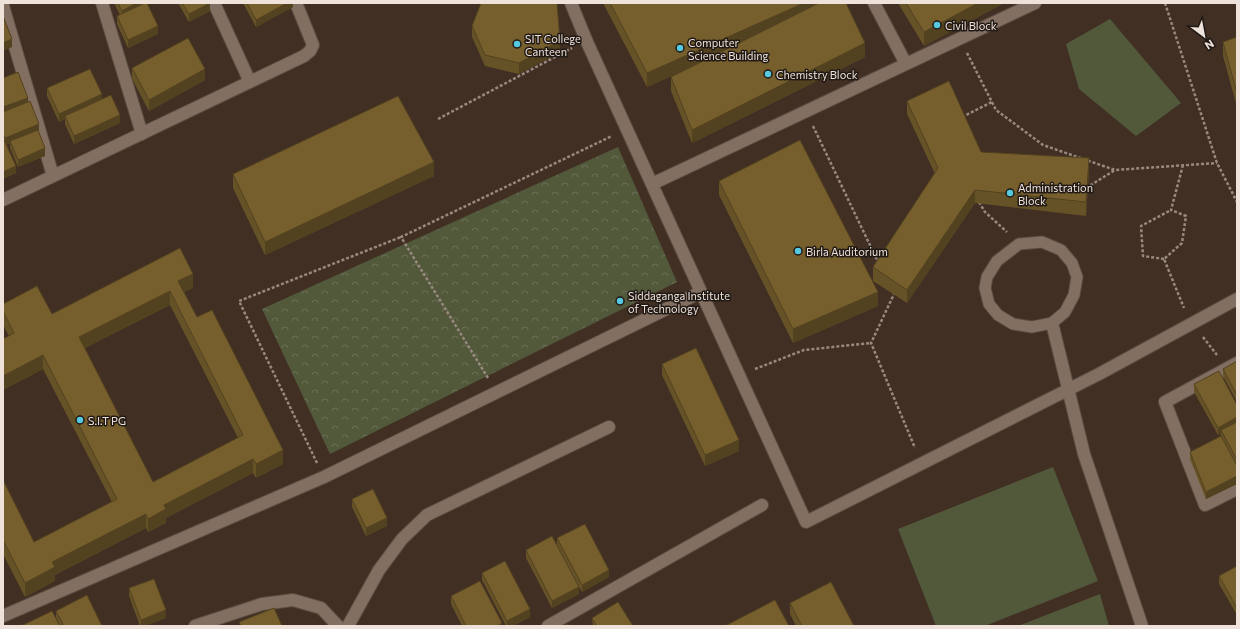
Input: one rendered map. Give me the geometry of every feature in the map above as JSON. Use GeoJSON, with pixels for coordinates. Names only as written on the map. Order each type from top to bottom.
{"type":"FeatureCollection","features":[{"type":"Feature","properties":{"kind":"street"},"geometry":{"type":"LineString","coordinates":[[102,3],[142,134]]}},
{"type":"Feature","properties":{"kind":"street"},"geometry":{"type":"LineString","coordinates":[[214,3],[250,82]]}},
{"type":"Feature","properties":{"kind":"street"},"geometry":{"type":"LineString","coordinates":[[3,200],[304,56],[310,51],[313,45],[296,3]]}},
{"type":"Feature","properties":{"kind":"street"},"geometry":{"type":"LineString","coordinates":[[571,3],[806,522],[1068,390],[1237,299]]}},
{"type":"Feature","properties":{"kind":"street"},"geometry":{"type":"LineString","coordinates":[[874,3],[906,64]]}},
{"type":"Feature","properties":{"kind":"street"},"geometry":{"type":"LineString","coordinates":[[652,184],[1035,3]]}},
{"type":"Feature","properties":{"kind":"street"},"geometry":{"type":"LineString","coordinates":[[3,6],[53,176]]}},
{"type":"Feature","properties":{"kind":"street"},"geometry":{"type":"LineString","coordinates":[[3,616],[324,477],[701,292]]}},
{"type":"Feature","properties":{"kind":"street"},"geometry":{"type":"LineString","coordinates":[[1052,323],[1084,454],[1142,626]]}},
{"type":"Feature","properties":{"kind":"street"},"geometry":{"type":"LineString","coordinates":[[1237,363],[1165,402],[1205,505],[1237,489]]}},
{"type":"Feature","properties":{"kind":"street"},"geometry":{"type":"LineString","coordinates":[[348,626],[379,570],[402,539],[426,515],[609,427]]}},
{"type":"Feature","properties":{"kind":"street"},"geometry":{"type":"LineString","coordinates":[[548,626],[762,505]]}},
{"type":"Feature","properties":{"kind":"street"},"geometry":{"type":"LineString","coordinates":[[195,626],[262,604],[292,600],[321,608],[338,626]]}},
{"type":"Feature","properties":{"kind":"lane"},"geometry":{"type":"LineString","coordinates":[[1042,242],[1061,250],[1072,264],[1077,277],[1074,295],[1065,312],[1052,323],[1032,327],[1014,324],[998,315],[989,304],[985,288],[987,277],[997,261],[1019,244],[1042,242]]}},
{"type":"Feature","properties":{"kind":"path"},"geometry":{"type":"LineString","coordinates":[[1165,3],[1217,163],[1237,202]]}},
{"type":"Feature","properties":{"kind":"path"},"geometry":{"type":"LineString","coordinates":[[960,38],[996,110],[1044,145],[1115,170],[1217,163]]}},
{"type":"Feature","properties":{"kind":"path"},"geometry":{"type":"LineString","coordinates":[[438,119],[576,46]]}},
{"type":"Feature","properties":{"kind":"path"},"geometry":{"type":"LineString","coordinates":[[957,119],[992,102]]}},
{"type":"Feature","properties":{"kind":"path"},"geometry":{"type":"LineString","coordinates":[[806,111],[880,266]]}},
{"type":"Feature","properties":{"kind":"path"},"geometry":{"type":"LineString","coordinates":[[324,477],[239,301],[402,237],[627,129]]}},
{"type":"Feature","properties":{"kind":"path"},"geometry":{"type":"LineString","coordinates":[[1171,210],[1186,216],[1182,243],[1164,259],[1143,256],[1141,226],[1171,210],[1183,165]]}},
{"type":"Feature","properties":{"kind":"path"},"geometry":{"type":"LineString","coordinates":[[1080,192],[1115,170]]}},
{"type":"Feature","properties":{"kind":"path"},"geometry":{"type":"LineString","coordinates":[[978,200],[985,212],[1019,244]]}},
{"type":"Feature","properties":{"kind":"path"},"geometry":{"type":"LineString","coordinates":[[402,237],[496,393]]}},
{"type":"Feature","properties":{"kind":"path"},"geometry":{"type":"LineString","coordinates":[[1164,259],[1191,324],[1212,348],[1226,369]]}},
{"type":"Feature","properties":{"kind":"path"},"geometry":{"type":"LineString","coordinates":[[890,288],[894,295]]}},
{"type":"Feature","properties":{"kind":"path"},"geometry":{"type":"LineString","coordinates":[[898,288],[871,342],[922,464]]}},
{"type":"Feature","properties":{"kind":"path"},"geometry":{"type":"LineString","coordinates":[[739,376],[804,350],[871,342]]}},
{"type":"Feature","properties":{"kind":"green space"},"geometry":{"type":"Polygon","coordinates":[[[1110,19],[1181,103],[1136,136],[1079,89],[1066,44],[1110,19]]]}},
{"type":"Feature","properties":{"kind":"green space"},"geometry":{"type":"Polygon","coordinates":[[[618,147],[677,282],[330,454],[262,309],[618,147]]]}},
{"type":"Feature","properties":{"kind":"green space"},"geometry":{"type":"Polygon","coordinates":[[[1053,467],[1098,581],[985,626],[936,626],[898,529],[1053,467]]]}},
{"type":"Feature","properties":{"kind":"green space"},"geometry":{"type":"Polygon","coordinates":[[[1100,594],[1109,626],[1018,626],[1100,594]]]}},
{"type":"Feature","properties":{"kind":"building"},"geometry":{"type":"Polygon","coordinates":[[[118,3],[136,3],[122,11],[118,3]]]}},
{"type":"Feature","properties":{"kind":"building"},"geometry":{"type":"Polygon","coordinates":[[[147,3],[158,26],[128,40],[117,16],[147,3]]]}},
{"type":"Feature","properties":{"kind":"building"},"geometry":{"type":"Polygon","coordinates":[[[182,3],[210,3],[189,14],[182,3]]]}},
{"type":"Feature","properties":{"kind":"building"},"geometry":{"type":"Polygon","coordinates":[[[247,3],[287,3],[256,20],[247,3]]]}},
{"type":"Feature","properties":{"kind":"building","name":"SIT College Canteen"},"geometry":{"type":"Polygon","coordinates":[[[481,3],[557,3],[560,41],[519,63],[485,55],[472,26],[481,3]]]}},
{"type":"Feature","properties":{"kind":"building","name":"Computer Science Building"},"geometry":{"type":"Polygon","coordinates":[[[610,3],[804,3],[647,73],[610,3]]]}},
{"type":"Feature","properties":{"kind":"building","name":"Chemistry Block"},"geometry":{"type":"Polygon","coordinates":[[[819,3],[846,3],[865,43],[692,130],[671,77],[819,3]]]}},
{"type":"Feature","properties":{"kind":"building"},"geometry":{"type":"Polygon","coordinates":[[[906,3],[978,3],[924,32],[906,3]]]}},
{"type":"Feature","properties":{"kind":"building"},"geometry":{"type":"Polygon","coordinates":[[[3,16],[12,39],[3,43],[3,16]]]}},
{"type":"Feature","properties":{"kind":"building"},"geometry":{"type":"Polygon","coordinates":[[[1237,37],[1237,93],[1223,42],[1237,37]]]}},
{"type":"Feature","properties":{"kind":"building"},"geometry":{"type":"Polygon","coordinates":[[[188,38],[205,69],[149,100],[132,68],[188,38]]]}},
{"type":"Feature","properties":{"kind":"building"},"geometry":{"type":"Polygon","coordinates":[[[90,69],[102,94],[59,114],[47,88],[90,69]]]}},
{"type":"Feature","properties":{"kind":"building"},"geometry":{"type":"Polygon","coordinates":[[[18,72],[28,98],[3,107],[3,78],[18,72]]]}},
{"type":"Feature","properties":{"kind":"building","name":"Administration Block"},"geometry":{"type":"Polygon","coordinates":[[[949,81],[981,152],[1089,158],[1086,202],[975,190],[907,290],[873,267],[938,168],[907,101],[949,81]]]}},
{"type":"Feature","properties":{"kind":"building"},"geometry":{"type":"Polygon","coordinates":[[[111,95],[120,115],[74,136],[65,116],[111,95]]]}},
{"type":"Feature","properties":{"kind":"building"},"geometry":{"type":"Polygon","coordinates":[[[398,96],[434,162],[265,242],[233,174],[398,96]]]}},
{"type":"Feature","properties":{"kind":"building"},"geometry":{"type":"Polygon","coordinates":[[[30,101],[39,124],[5,138],[3,134],[3,112],[30,101]]]}},
{"type":"Feature","properties":{"kind":"building"},"geometry":{"type":"Polygon","coordinates":[[[38,130],[45,148],[18,160],[10,141],[38,130]]]}},
{"type":"Feature","properties":{"kind":"building"},"geometry":{"type":"Polygon","coordinates":[[[3,138],[16,166],[3,172],[3,138]]]}},
{"type":"Feature","properties":{"kind":"building","name":"Birla Auditorium"},"geometry":{"type":"Polygon","coordinates":[[[800,140],[878,292],[793,329],[719,181],[800,140]]]}},
{"type":"Feature","properties":{"kind":"building"},"geometry":{"type":"Polygon","coordinates":[[[180,248],[193,274],[178,281],[197,317],[212,310],[283,450],[256,464],[253,459],[164,505],[166,509],[148,519],[146,514],[52,562],[55,567],[25,583],[3,540],[3,480],[34,542],[117,499],[43,355],[3,376],[3,339],[14,333],[3,311],[3,304],[37,286],[52,314],[180,248]],[[170,291],[79,337],[153,482],[243,435],[170,291]]]}},
{"type":"Feature","properties":{"kind":"building"},"geometry":{"type":"Polygon","coordinates":[[[696,348],[739,440],[705,455],[662,364],[696,348]]]}},
{"type":"Feature","properties":{"kind":"building"},"geometry":{"type":"Polygon","coordinates":[[[1237,361],[1237,395],[1223,369],[1237,361]]]}},
{"type":"Feature","properties":{"kind":"building"},"geometry":{"type":"Polygon","coordinates":[[[1219,371],[1237,405],[1237,417],[1218,428],[1194,384],[1219,371]]]}},
{"type":"Feature","properties":{"kind":"building"},"geometry":{"type":"Polygon","coordinates":[[[1237,422],[1237,460],[1221,430],[1237,422]]]}},
{"type":"Feature","properties":{"kind":"building"},"geometry":{"type":"Polygon","coordinates":[[[1221,436],[1237,466],[1237,476],[1206,492],[1190,452],[1221,436]]]}},
{"type":"Feature","properties":{"kind":"building"},"geometry":{"type":"Polygon","coordinates":[[[373,489],[387,518],[366,528],[352,499],[373,489]]]}},
{"type":"Feature","properties":{"kind":"building"},"geometry":{"type":"Polygon","coordinates":[[[585,524],[609,570],[582,585],[557,538],[585,524]]]}},
{"type":"Feature","properties":{"kind":"building"},"geometry":{"type":"Polygon","coordinates":[[[552,536],[579,587],[552,601],[526,550],[552,536]]]}},
{"type":"Feature","properties":{"kind":"building"},"geometry":{"type":"Polygon","coordinates":[[[505,561],[530,609],[507,621],[482,573],[505,561]]]}},
{"type":"Feature","properties":{"kind":"building"},"geometry":{"type":"Polygon","coordinates":[[[1237,566],[1237,608],[1219,576],[1237,566]]]}},
{"type":"Feature","properties":{"kind":"building"},"geometry":{"type":"Polygon","coordinates":[[[154,579],[166,610],[141,620],[129,588],[154,579]]]}},
{"type":"Feature","properties":{"kind":"building"},"geometry":{"type":"Polygon","coordinates":[[[480,581],[502,623],[497,626],[466,626],[451,596],[480,581]]]}},
{"type":"Feature","properties":{"kind":"building"},"geometry":{"type":"Polygon","coordinates":[[[831,582],[854,626],[802,626],[790,603],[831,582]]]}},
{"type":"Feature","properties":{"kind":"building"},"geometry":{"type":"Polygon","coordinates":[[[87,595],[102,626],[64,626],[56,611],[87,595]]]}},
{"type":"Feature","properties":{"kind":"building"},"geometry":{"type":"Polygon","coordinates":[[[775,600],[789,626],[725,626],[775,600]]]}},
{"type":"Feature","properties":{"kind":"building"},"geometry":{"type":"Polygon","coordinates":[[[618,602],[633,626],[597,626],[592,618],[618,602]]]}},
{"type":"Feature","properties":{"kind":"building"},"geometry":{"type":"Polygon","coordinates":[[[274,608],[282,626],[241,626],[239,622],[274,608]]]}},
{"type":"Feature","properties":{"kind":"building"},"geometry":{"type":"Polygon","coordinates":[[[52,611],[60,626],[21,626],[52,611]]]}},
{"type":"Feature","properties":{"kind":"place","name":"Civil Block"},"geometry":{"type":"Point","coordinates":[937,25]}},
{"type":"Feature","properties":{"kind":"place","name":"SIT College Canteen"},"geometry":{"type":"Point","coordinates":[517,44]}},
{"type":"Feature","properties":{"kind":"place","name":"Computer Science Building"},"geometry":{"type":"Point","coordinates":[680,48]}},
{"type":"Feature","properties":{"kind":"place","name":"Chemistry Block"},"geometry":{"type":"Point","coordinates":[768,74]}},
{"type":"Feature","properties":{"kind":"place","name":"Administration Block"},"geometry":{"type":"Point","coordinates":[1010,193]}},
{"type":"Feature","properties":{"kind":"place","name":"Birla Auditorium"},"geometry":{"type":"Point","coordinates":[798,251]}},
{"type":"Feature","properties":{"kind":"place","name":"Siddaganga Institute of Technology"},"geometry":{"type":"Point","coordinates":[620,301]}},
{"type":"Feature","properties":{"kind":"place","name":"S.I.T PG"},"geometry":{"type":"Point","coordinates":[80,420]}}]}
